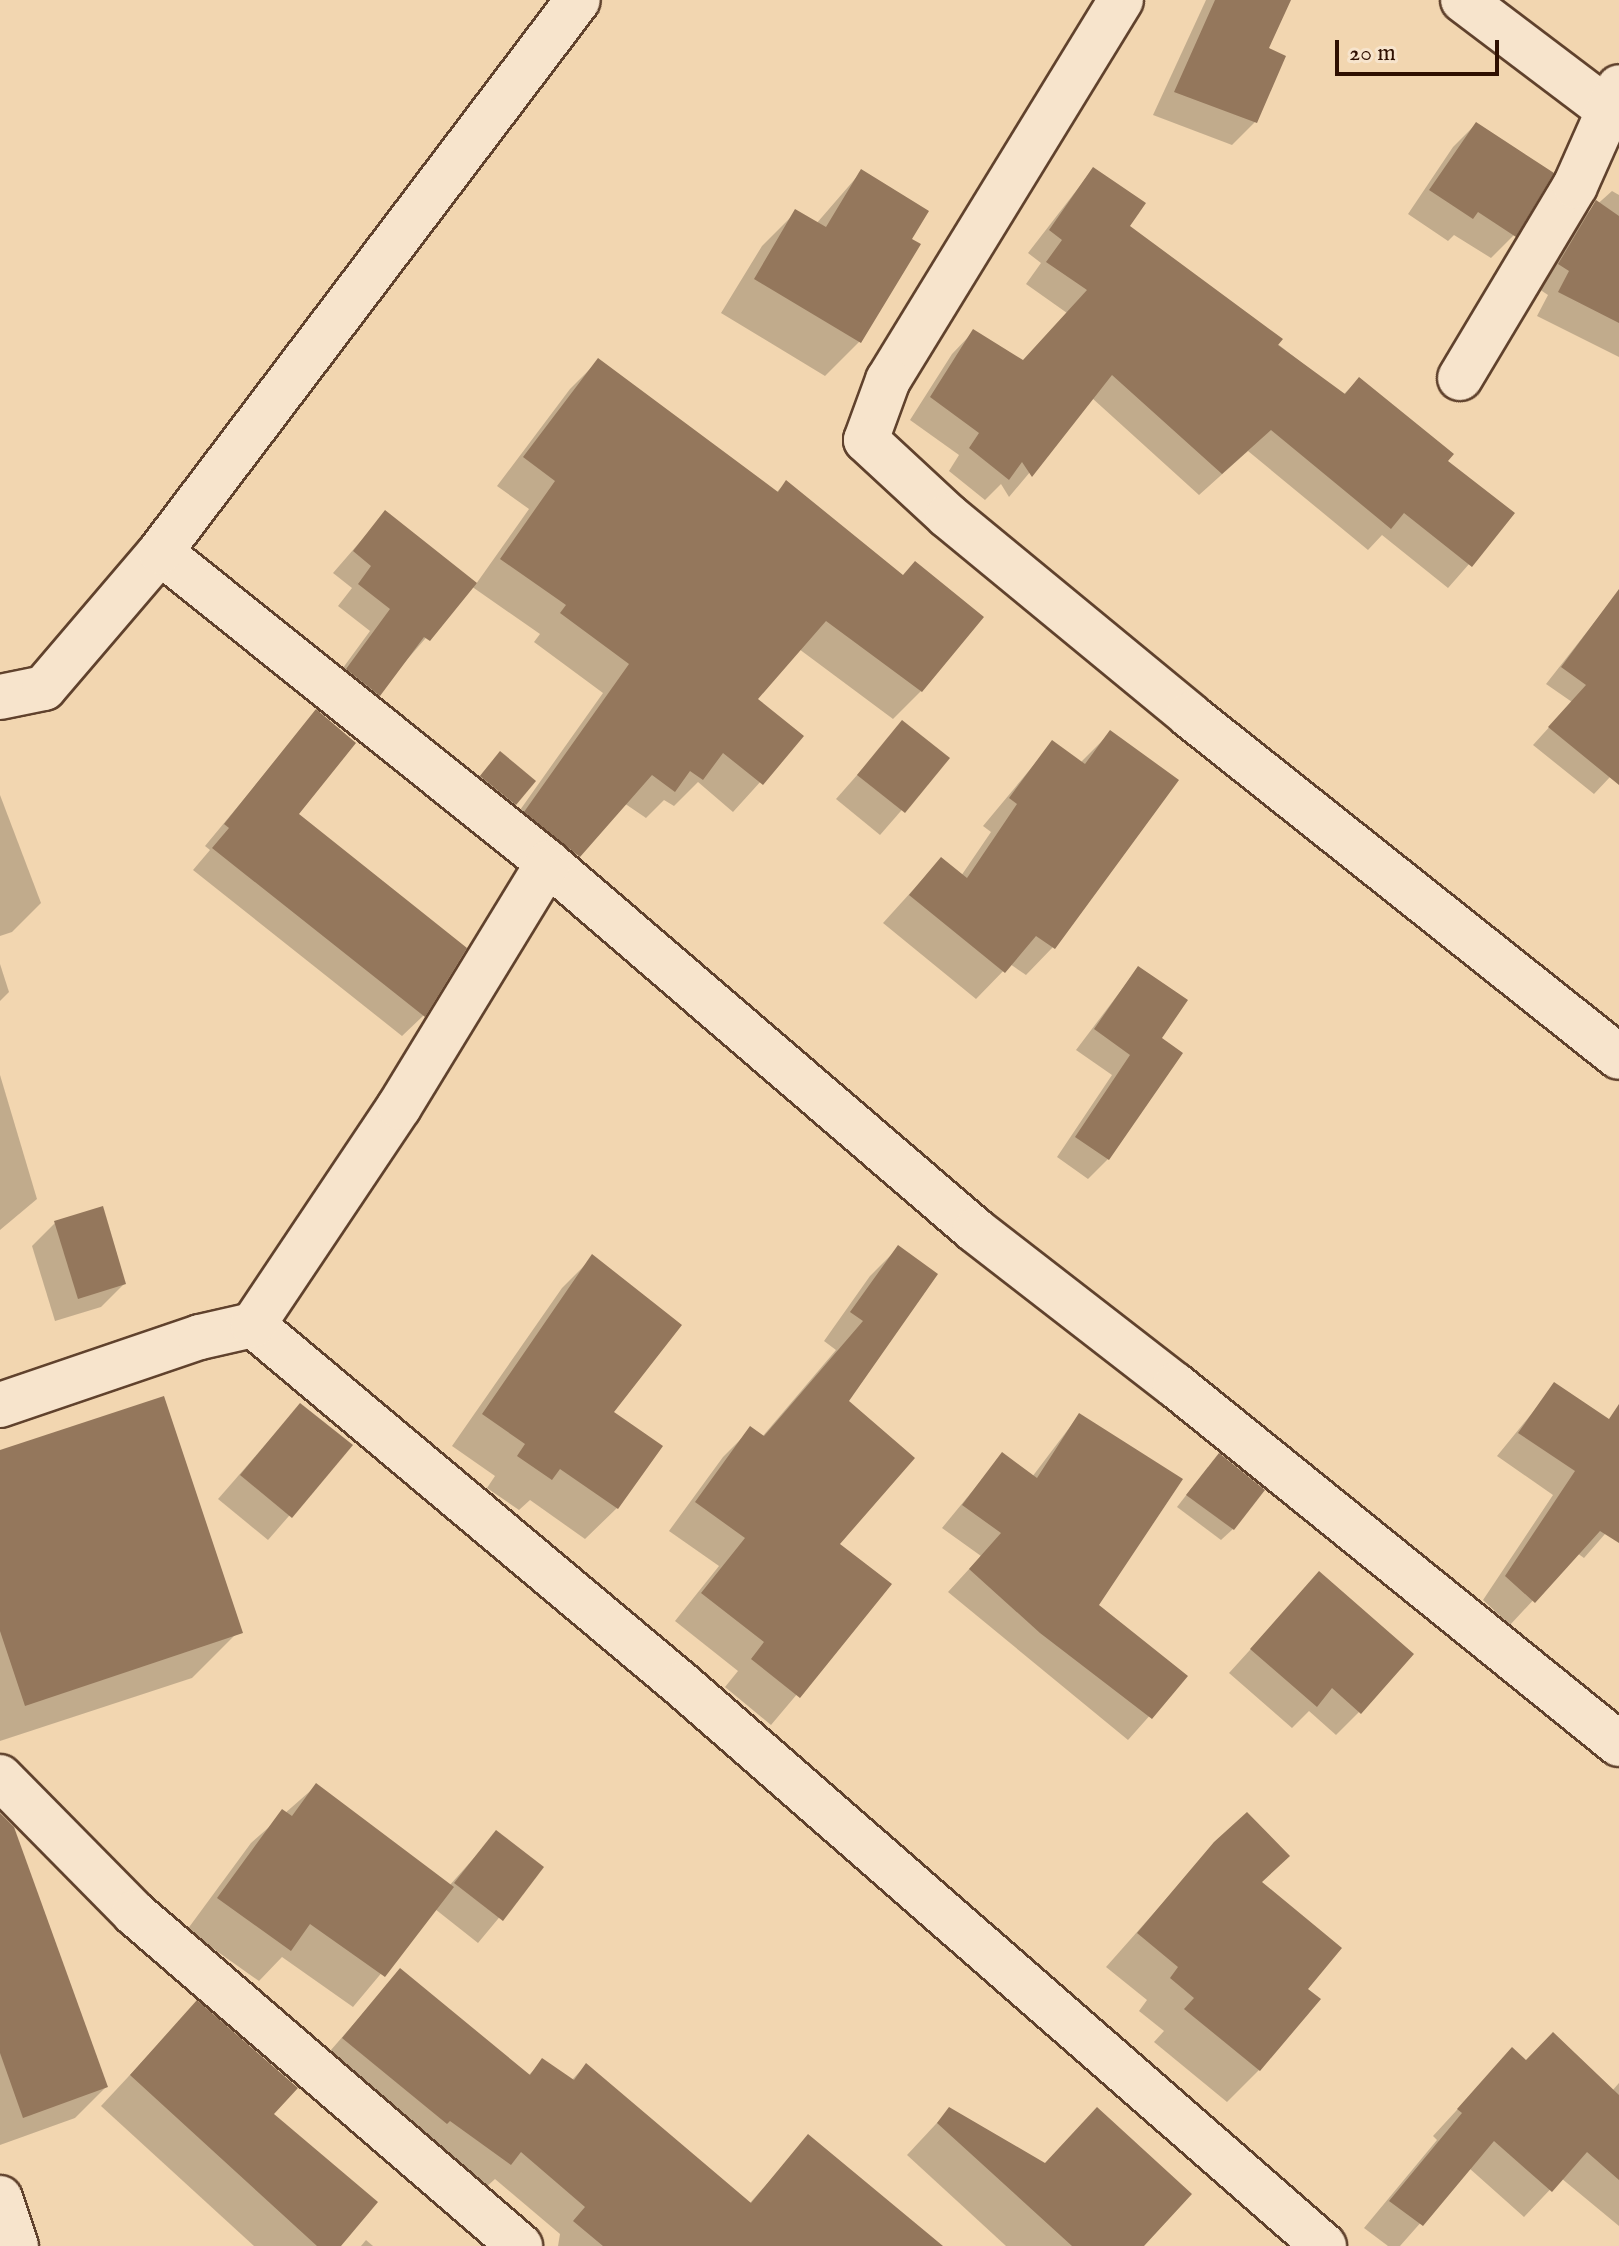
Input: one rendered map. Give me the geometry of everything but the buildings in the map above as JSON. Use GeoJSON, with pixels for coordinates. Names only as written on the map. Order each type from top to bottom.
{"type":"FeatureCollection","features":[{"type":"Feature","properties":{"kind":"street"},"geometry":{"type":"LineString","coordinates":[[0,697],[44,688],[160,552],[578,0]]}},
{"type":"Feature","properties":{"kind":"street"},"geometry":{"type":"LineString","coordinates":[[1121,0],[888,380],[866,440],[948,516],[1165,695],[1619,1057]]}},
{"type":"Feature","properties":{"kind":"street"},"geometry":{"type":"LineString","coordinates":[[1460,378],[1575,186],[1615,106],[1495,19],[1463,0]]}},
{"type":"Feature","properties":{"kind":"street"},"geometry":{"type":"LineString","coordinates":[[160,552],[548,863],[964,1221],[1619,1744]]}},
{"type":"Feature","properties":{"kind":"street"},"geometry":{"type":"LineString","coordinates":[[0,1405],[200,1337],[253,1325],[399,1107],[548,863]]}},
{"type":"Feature","properties":{"kind":"street"},"geometry":{"type":"LineString","coordinates":[[253,1325],[752,1745],[1324,2246]]}},
{"type":"Feature","properties":{"kind":"street"},"geometry":{"type":"LineString","coordinates":[[0,1777],[134,1913],[520,2246]]}},
{"type":"Feature","properties":{"kind":"street"},"geometry":{"type":"LineString","coordinates":[[0,2198],[16,2246]]}}]}
